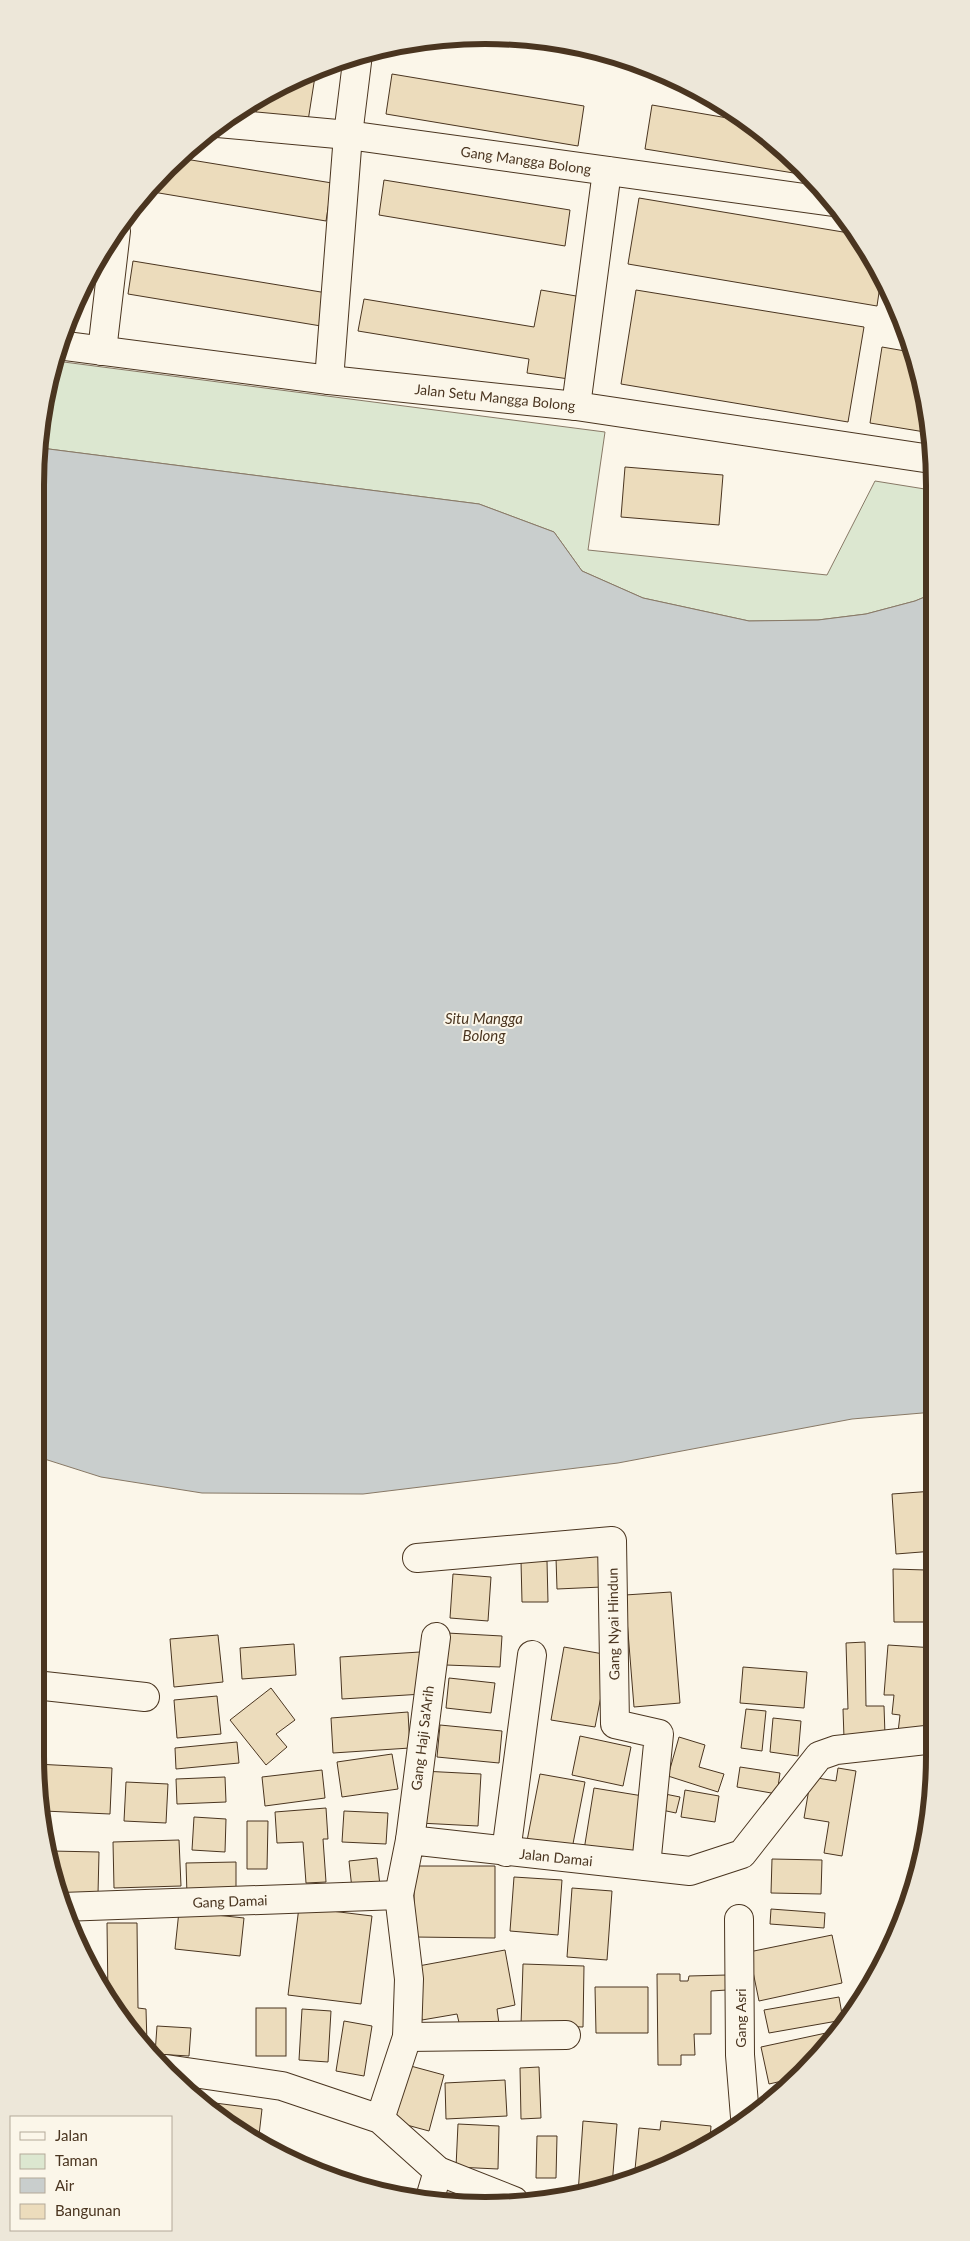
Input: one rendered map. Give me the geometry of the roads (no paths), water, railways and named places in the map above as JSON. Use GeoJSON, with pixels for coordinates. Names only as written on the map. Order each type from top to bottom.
{"type":"FeatureCollection","features":[{"type":"Feature","properties":{"kind":"street"},"geometry":{"type":"LineString","coordinates":[[329,380],[348,135],[357,63]]}},
{"type":"Feature","properties":{"kind":"street","name":"Gang Mangga Bolong"},"geometry":{"type":"LineString","coordinates":[[231,124],[348,135],[822,201]]}},
{"type":"Feature","properties":{"kind":"street"},"geometry":{"type":"LineString","coordinates":[[576,406],[608,171]]}},
{"type":"Feature","properties":{"kind":"street"},"geometry":{"type":"LineString","coordinates":[[102,351],[114,246]]}},
{"type":"Feature","properties":{"kind":"street","name":"Jalan Setu Mangga Bolong"},"geometry":{"type":"LineString","coordinates":[[66,347],[329,380],[576,406],[925,458]]}},
{"type":"Feature","properties":{"kind":"street","name":"Gang Nyai Hindun"},"geometry":{"type":"LineString","coordinates":[[417,1558],[612,1541],[615,1724],[659,1734],[646,1866]]}},
{"type":"Feature","properties":{"kind":"street","name":"Gang Haji Sa'Arih"},"geometry":{"type":"LineString","coordinates":[[410,1840],[436,1637]]}},
{"type":"Feature","properties":{"kind":"street"},"geometry":{"type":"LineString","coordinates":[[506,1852],[532,1655]]}},
{"type":"Feature","properties":{"kind":"street"},"geometry":{"type":"LineString","coordinates":[[44,1687],[145,1697]]}},
{"type":"Feature","properties":{"kind":"street","name":"Jalan Damai"},"geometry":{"type":"LineString","coordinates":[[410,1840],[690,1871],[742,1854],[819,1756],[836,1750],[926,1740]]}},
{"type":"Feature","properties":{"kind":"street"},"geometry":{"type":"LineString","coordinates":[[380,2119],[407,2037],[409,1979],[398,1895],[410,1840]]}},
{"type":"Feature","properties":{"kind":"street","name":"Gang Damai"},"geometry":{"type":"LineString","coordinates":[[70,1907],[398,1895]]}},
{"type":"Feature","properties":{"kind":"street","name":"Gang Asri"},"geometry":{"type":"LineString","coordinates":[[740,1919],[740,2055],[745,2113]]}},
{"type":"Feature","properties":{"kind":"street"},"geometry":{"type":"LineString","coordinates":[[407,2037],[566,2035]]}},
{"type":"Feature","properties":{"kind":"street"},"geometry":{"type":"LineString","coordinates":[[178,2073],[282,2086],[380,2119],[438,2171],[502,2196]]}},
{"type":"Feature","properties":{"kind":"street"},"geometry":{"type":"LineString","coordinates":[[431,2193],[438,2171]]}},
{"type":"Feature","properties":{"kind":"water","name":"Situ Mangga Bolong"},"geometry":{"type":"Polygon","coordinates":[[[46,449],[479,504],[554,532],[582,571],[643,598],[749,621],[818,620],[866,614],[926,596],[926,1413],[852,1419],[618,1463],[363,1494],[202,1493],[101,1477],[44,1459],[44,485],[46,449]]]}}]}
